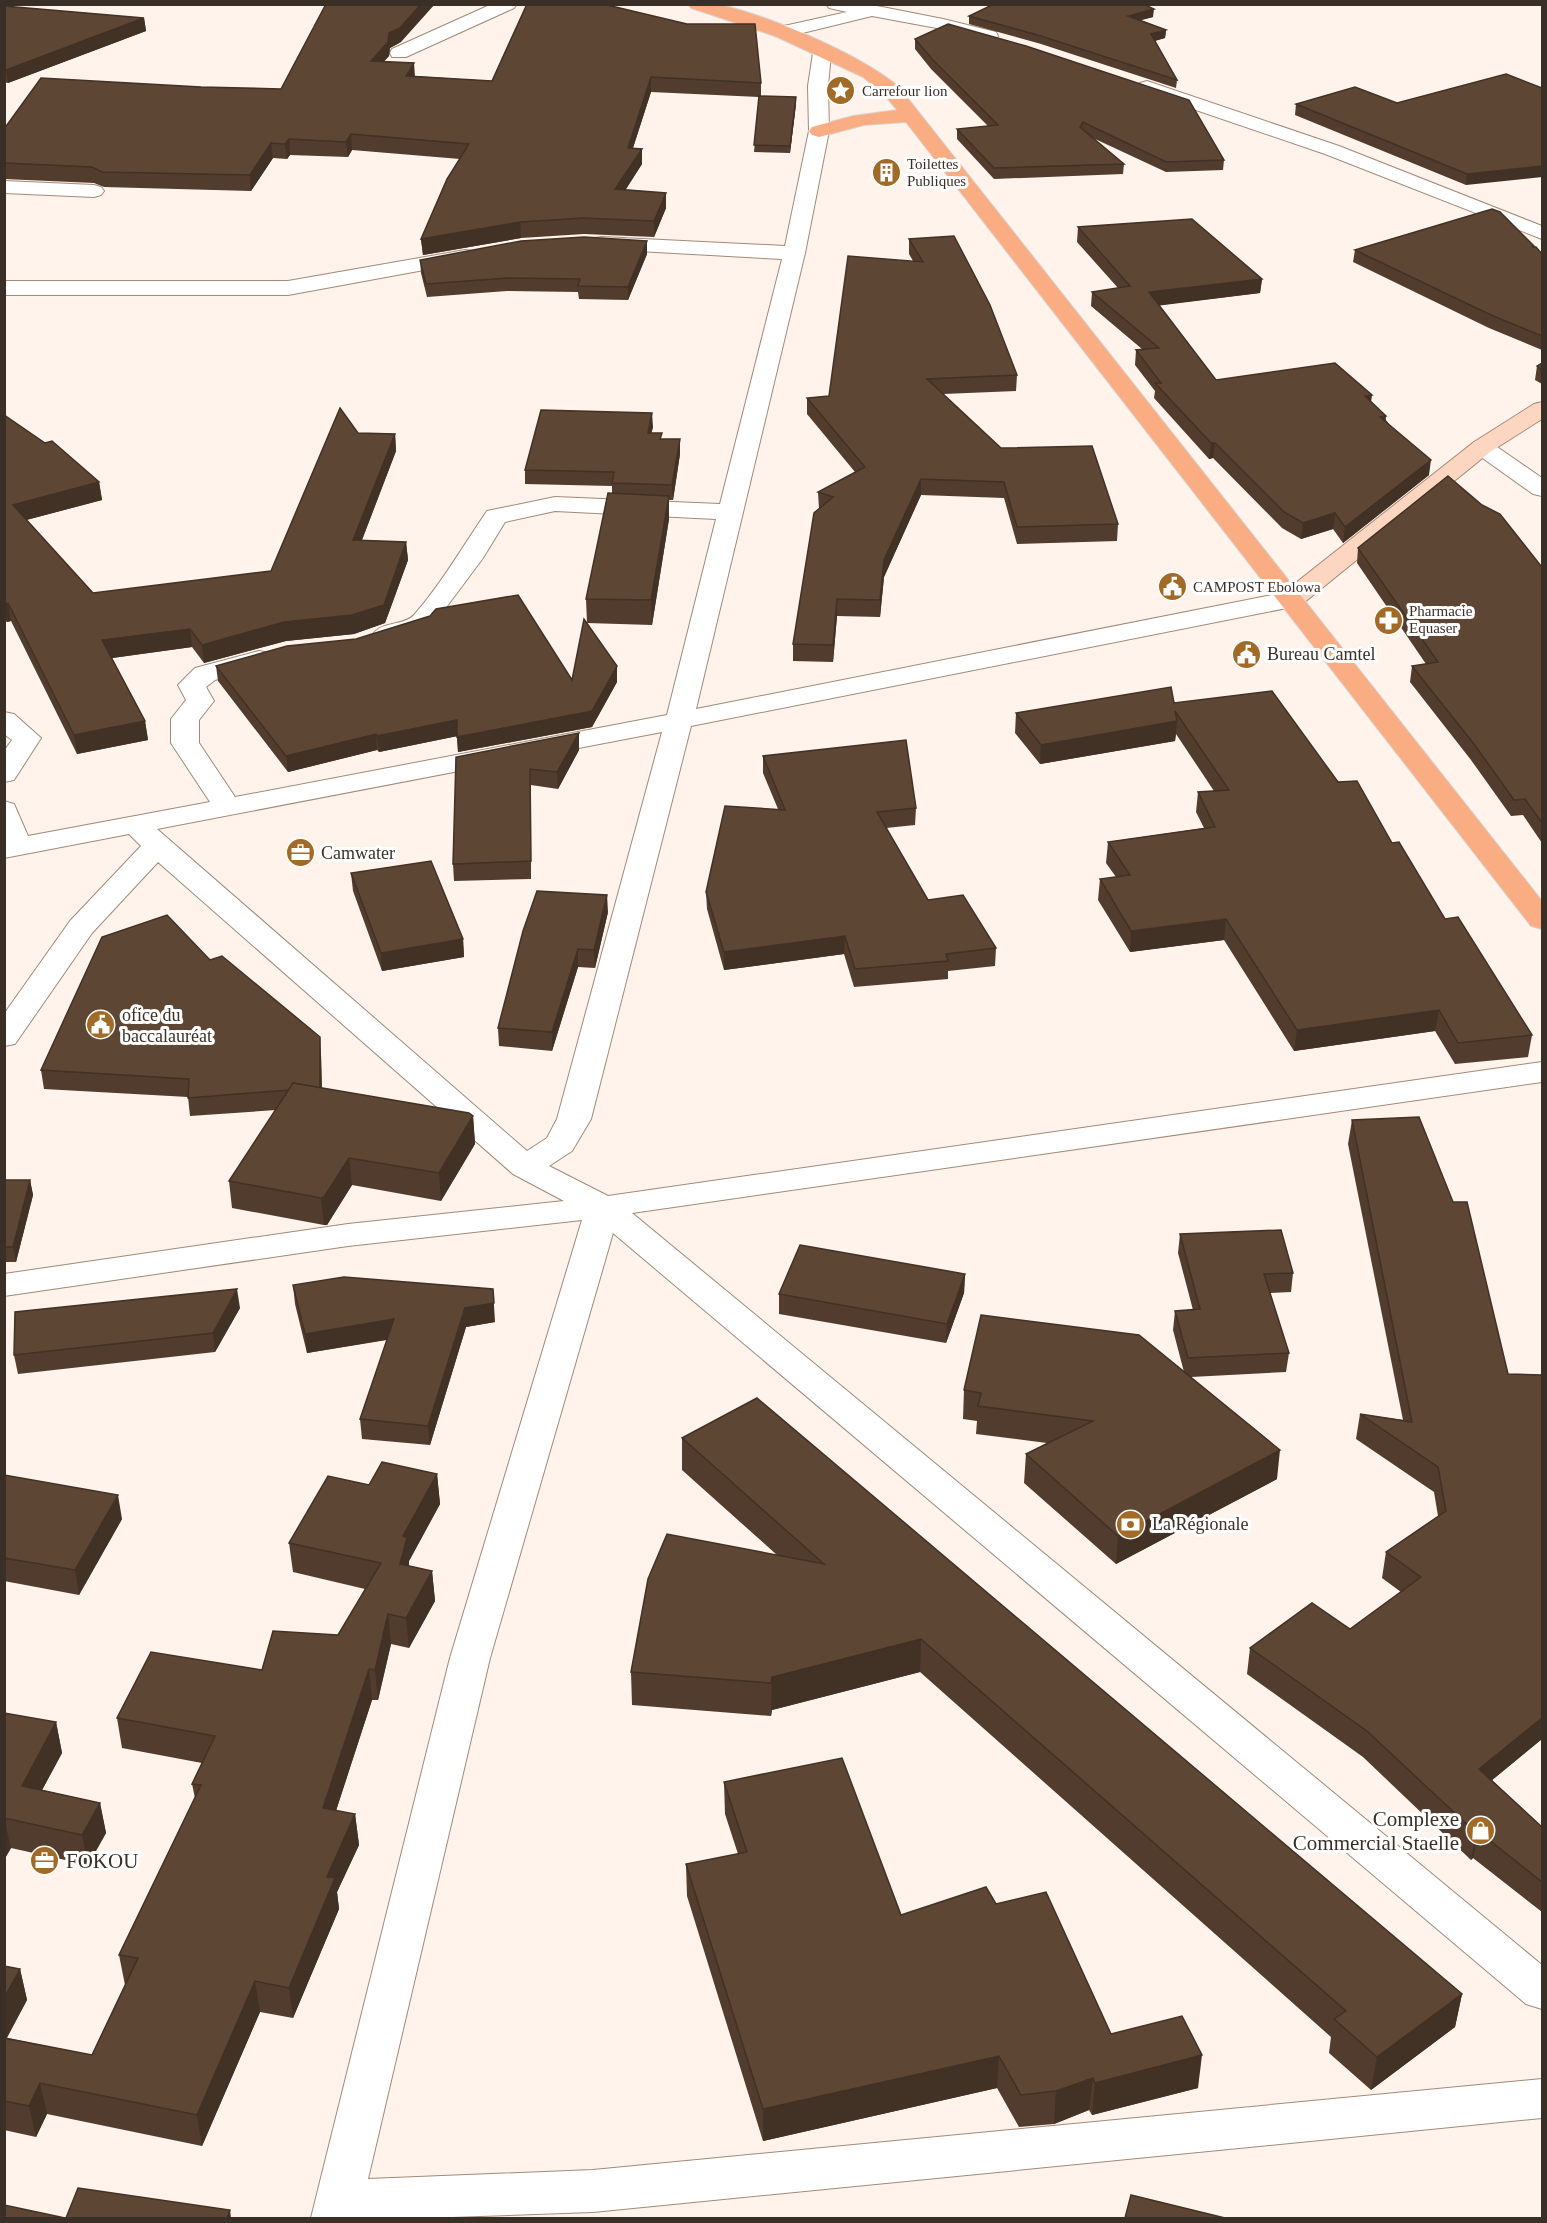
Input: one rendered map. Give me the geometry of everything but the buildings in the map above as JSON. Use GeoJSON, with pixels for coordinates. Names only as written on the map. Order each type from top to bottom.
{"type":"FeatureCollection","features":[{"type":"Feature","properties":{"kind":"main road"},"geometry":{"type":"LineString","coordinates":[[697,4],[782,32],[822,53],[870,73],[891,90],[909,116],[1292,599],[1542,920]]}},
{"type":"Feature","properties":{"kind":"main road"},"geometry":{"type":"LineString","coordinates":[[819,131],[845,121],[878,116],[909,116]]}},
{"type":"Feature","properties":{"kind":"main road"},"geometry":{"type":"LineString","coordinates":[[1292,599],[1482,447],[1542,409]]}},
{"type":"Feature","properties":{"kind":"street"},"geometry":{"type":"LineString","coordinates":[[399,53],[507,4]]}},
{"type":"Feature","properties":{"kind":"street"},"geometry":{"type":"LineString","coordinates":[[835,4],[943,24],[1002,40]]}},
{"type":"Feature","properties":{"kind":"street"},"geometry":{"type":"LineString","coordinates":[[782,32],[873,11]]}},
{"type":"Feature","properties":{"kind":"street"},"geometry":{"type":"LineString","coordinates":[[525,1167],[560,1144],[574,1119],[679,721],[794,253],[819,131],[818,86],[822,53]]}},
{"type":"Feature","properties":{"kind":"street"},"geometry":{"type":"LineString","coordinates":[[1124,80],[1332,150],[1542,233]]}},
{"type":"Feature","properties":{"kind":"street"},"geometry":{"type":"LineString","coordinates":[[4,187],[94,191]]}},
{"type":"Feature","properties":{"kind":"street"},"geometry":{"type":"LineString","coordinates":[[584,242],[794,253]]}},
{"type":"Feature","properties":{"kind":"street"},"geometry":{"type":"LineString","coordinates":[[4,288],[288,288],[487,252]]}},
{"type":"Feature","properties":{"kind":"street"},"geometry":{"type":"LineString","coordinates":[[1482,447],[1542,489]]}},
{"type":"Feature","properties":{"kind":"street"},"geometry":{"type":"LineString","coordinates":[[367,640],[421,623],[474,553],[496,516],[555,504],[730,512]]}},
{"type":"Feature","properties":{"kind":"street"},"geometry":{"type":"LineString","coordinates":[[4,810],[11,848],[146,835],[227,806],[679,721],[1292,599]]}},
{"type":"Feature","properties":{"kind":"street"},"geometry":{"type":"LineString","coordinates":[[227,806],[185,743],[185,719],[200,701],[192,685],[205,674],[286,651]]}},
{"type":"Feature","properties":{"kind":"street"},"geometry":{"type":"LineString","coordinates":[[4,720],[27,738],[4,774]]}},
{"type":"Feature","properties":{"kind":"street"},"geometry":{"type":"LineString","coordinates":[[146,835],[525,1167],[603,1207],[1542,1991]]}},
{"type":"Feature","properties":{"kind":"street"},"geometry":{"type":"LineString","coordinates":[[4,1038],[146,835]]}},
{"type":"Feature","properties":{"kind":"street"},"geometry":{"type":"LineString","coordinates":[[4,1285],[348,1235],[603,1207],[1542,1072]]}},
{"type":"Feature","properties":{"kind":"street"},"geometry":{"type":"LineString","coordinates":[[603,1207],[470,1658],[338,2210],[593,2191],[1542,2099]]}},
{"type":"Feature","properties":{"kind":"place","name":"Carrefour lion"},"geometry":{"type":"Point","coordinates":[841,91]}},
{"type":"Feature","properties":{"kind":"place","name":"Toilettes Publiques"},"geometry":{"type":"Point","coordinates":[886,173]}},
{"type":"Feature","properties":{"kind":"place","name":"CAMPOST Ebolowa"},"geometry":{"type":"Point","coordinates":[1172,587]}},
{"type":"Feature","properties":{"kind":"place","name":"Pharmacie Equaser"},"geometry":{"type":"Point","coordinates":[1388,620]}},
{"type":"Feature","properties":{"kind":"place","name":"Bureau Camtel"},"geometry":{"type":"Point","coordinates":[1246,654]}},
{"type":"Feature","properties":{"kind":"place","name":"Camwater"},"geometry":{"type":"Point","coordinates":[300,853]}},
{"type":"Feature","properties":{"kind":"place","name":"ofice du baccalauréat"},"geometry":{"type":"Point","coordinates":[101,1025]}},
{"type":"Feature","properties":{"kind":"place","name":"La Régionale"},"geometry":{"type":"Point","coordinates":[1131,1524]}},
{"type":"Feature","properties":{"kind":"place","name":"Complexe Commercial Staelle"},"geometry":{"type":"Point","coordinates":[1480,1831]}},
{"type":"Feature","properties":{"kind":"place","name":"FOKOU"},"geometry":{"type":"Point","coordinates":[45,1861]}}]}
